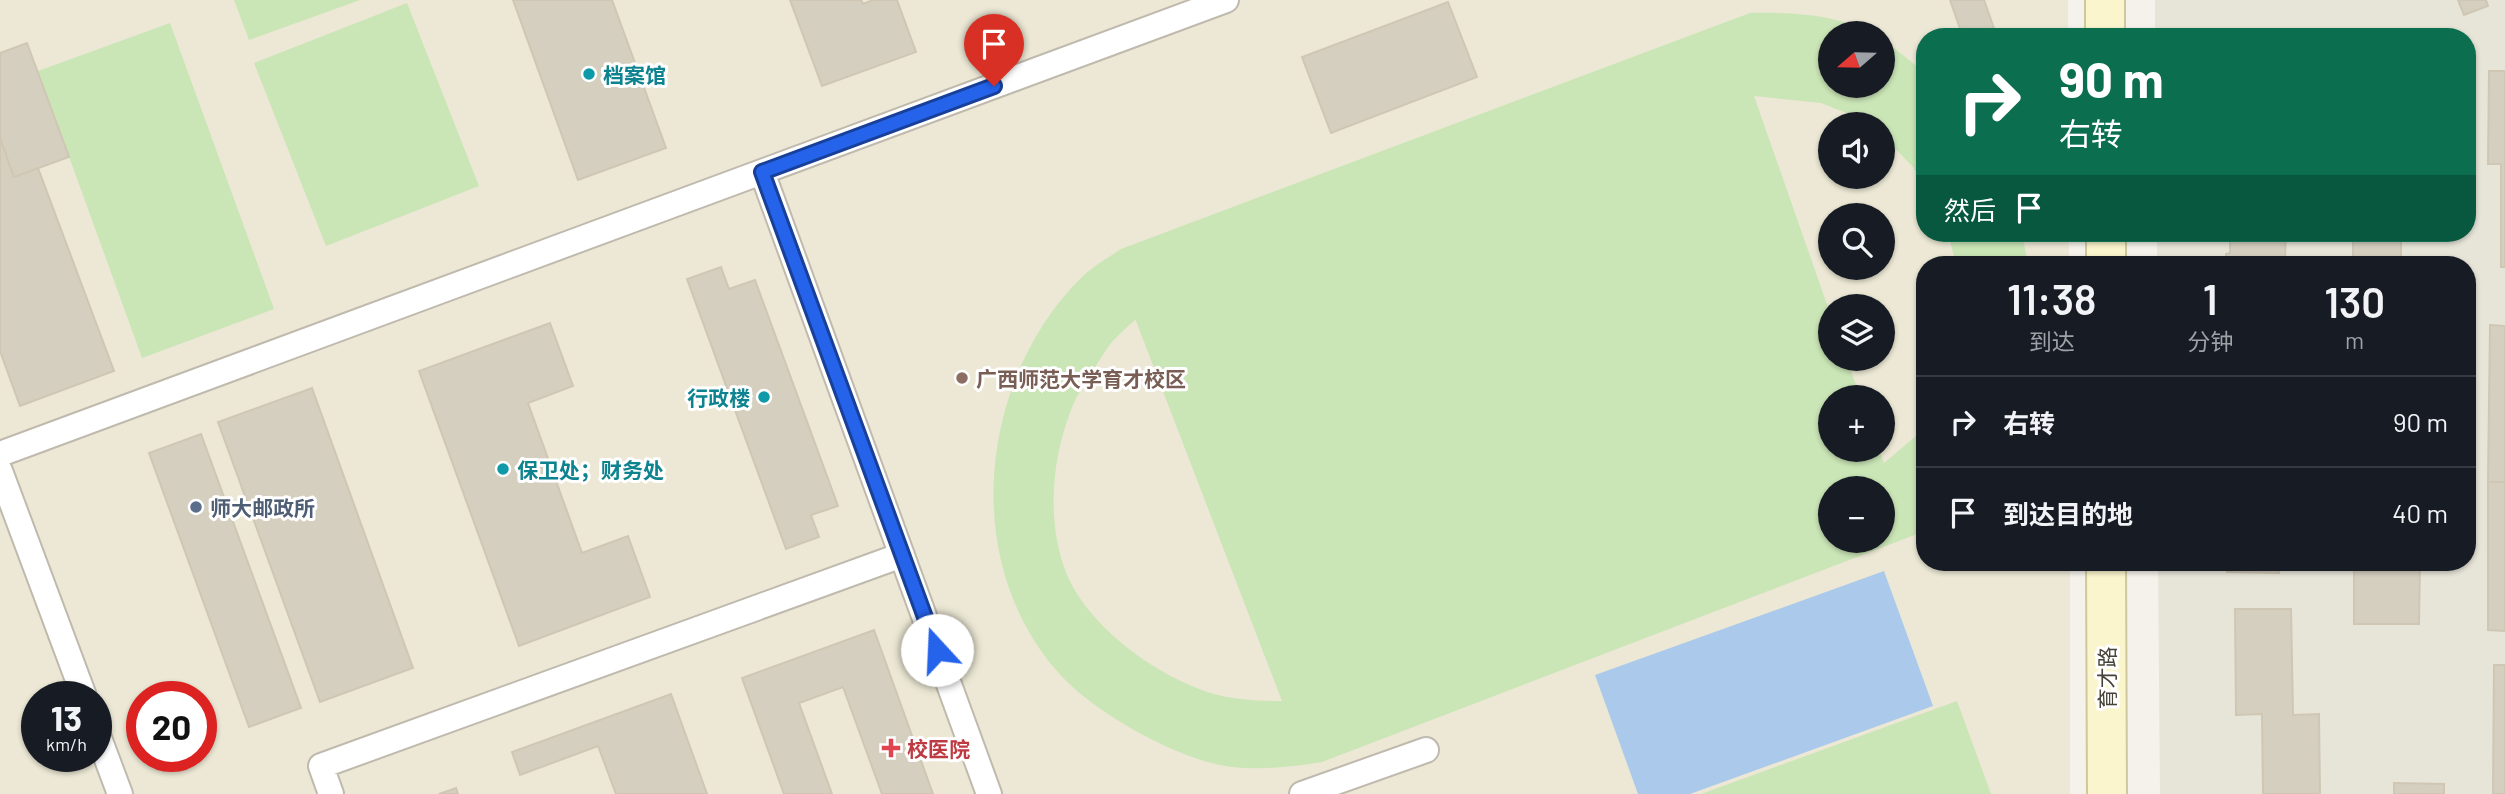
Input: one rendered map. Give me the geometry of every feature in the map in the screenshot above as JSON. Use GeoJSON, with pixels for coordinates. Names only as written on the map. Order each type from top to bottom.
{"type":"FeatureCollection","features":[{"type":"Feature","properties":{"kind":"main road"},"geometry":{"type":"LineString","coordinates":[[2105,0],[2105,28]]}},
{"type":"Feature","properties":{"kind":"main road","name":"育才路"},"geometry":{"type":"LineString","coordinates":[[2106,571],[2107,794]]}},
{"type":"Feature","properties":{"kind":"lane"},"geometry":{"type":"LineString","coordinates":[[0,454],[1226,0]]}},
{"type":"Feature","properties":{"kind":"lane"},"geometry":{"type":"LineString","coordinates":[[762,172],[989,794]]}},
{"type":"Feature","properties":{"kind":"lane"},"geometry":{"type":"LineString","coordinates":[[0,471],[78,681]]}},
{"type":"Feature","properties":{"kind":"lane"},"geometry":{"type":"LineString","coordinates":[[331,794],[321,766],[902,555]]}},
{"type":"Feature","properties":{"kind":"lane"},"geometry":{"type":"LineString","coordinates":[[1302,794],[1426,750]]}},
{"type":"Feature","properties":{"kind":"lane"},"geometry":{"type":"LineString","coordinates":[[112,772],[120,794]]}},
{"type":"Feature","properties":{"kind":"shaded area","name":"广西师范大学育才校区"},"geometry":{"type":"Polygon","coordinates":[[[0,0],[2068,0],[2068,28],[1916,28],[1916,242],[2069,242],[2069,256],[1916,256],[1916,571],[2070,571],[2070,794],[0,794],[0,0]]]}},
{"type":"Feature","properties":{"kind":"shaded area"},"geometry":{"type":"Polygon","coordinates":[[[2155,0],[2505,0],[2505,794],[2160,794],[2158,571],[2476,571],[2476,256],[2157,256],[2157,242],[2476,242],[2476,28],[2155,28],[2155,0]]]}},
{"type":"Feature","properties":{"kind":"green space"},"geometry":{"type":"Polygon","coordinates":[[[234,0],[360,0],[249,40],[234,0]]]}},
{"type":"Feature","properties":{"kind":"green space"},"geometry":{"type":"Polygon","coordinates":[[[407,3],[479,186],[326,246],[254,63],[407,3]]]}},
{"type":"Feature","properties":{"kind":"green space"},"geometry":{"type":"Polygon","coordinates":[[[1750,13],[1781,13],[1839,21],[1818,21],[1818,98],[1895,98],[1895,49],[1916,66],[1916,172],[1895,148],[1895,112],[1844,112],[1821,103],[1754,96],[1823,294],[1818,294],[1818,371],[1851,371],[1856,385],[1818,385],[1818,462],[1895,462],[1895,454],[1916,436],[1916,534],[1895,542],[1895,476],[1818,476],[1818,553],[1868,553],[1322,762],[1254,768],[1232,767],[1197,759],[1118,721],[1060,675],[1032,637],[1017,608],[998,547],[994,515],[997,450],[1015,379],[1043,325],[1086,273],[1121,249],[1750,13]],[[1135,320],[1105,352],[1076,400],[1065,429],[1054,488],[1055,529],[1064,567],[1088,609],[1125,646],[1147,662],[1192,686],[1214,694],[1248,700],[1282,701],[1135,320]]]}},
{"type":"Feature","properties":{"kind":"green space"},"geometry":{"type":"Polygon","coordinates":[[[170,23],[274,309],[142,358],[38,71],[170,23]]]}},
{"type":"Feature","properties":{"kind":"green space"},"geometry":{"type":"Polygon","coordinates":[[[1950,242],[2024,242],[2026,256],[1954,256],[1950,242]]]}},
{"type":"Feature","properties":{"kind":"green space"},"geometry":{"type":"Polygon","coordinates":[[[1957,701],[1991,794],[1701,794],[1957,701]]]}},
{"type":"Feature","properties":{"kind":"water"},"geometry":{"type":"Polygon","coordinates":[[[1884,571],[1933,706],[1690,794],[1638,794],[1595,675],[1884,571]]]}},
{"type":"Feature","properties":{"kind":"building","name":"档案馆"},"geometry":{"type":"Polygon","coordinates":[[[513,0],[612,0],[666,148],[578,180],[513,0]]]}},
{"type":"Feature","properties":{"kind":"building"},"geometry":{"type":"Polygon","coordinates":[[[790,0],[861,0],[863,4],[873,0],[897,0],[916,52],[822,86],[790,0]]]}},
{"type":"Feature","properties":{"kind":"building"},"geometry":{"type":"Polygon","coordinates":[[[1950,0],[1984,0],[1994,28],[1960,28],[1950,0]]]}},
{"type":"Feature","properties":{"kind":"building"},"geometry":{"type":"Polygon","coordinates":[[[2458,0],[2486,0],[2488,6],[2464,15],[2458,0]]]}},
{"type":"Feature","properties":{"kind":"building"},"geometry":{"type":"Polygon","coordinates":[[[1448,2],[1477,77],[1331,133],[1302,57],[1448,2]]]}},
{"type":"Feature","properties":{"kind":"building"},"geometry":{"type":"Polygon","coordinates":[[[27,43],[69,157],[14,177],[0,138],[0,53],[27,43]]]}},
{"type":"Feature","properties":{"kind":"building"},"geometry":{"type":"Polygon","coordinates":[[[2489,71],[2505,71],[2505,267],[2501,267],[2501,164],[2488,164],[2489,71]]]}},
{"type":"Feature","properties":{"kind":"building"},"geometry":{"type":"Polygon","coordinates":[[[0,138],[14,177],[38,168],[114,371],[20,406],[0,351],[0,138]]]}},
{"type":"Feature","properties":{"kind":"building"},"geometry":{"type":"Polygon","coordinates":[[[2230,242],[2286,242],[2285,256],[2226,256],[2230,253],[2230,242]]]}},
{"type":"Feature","properties":{"kind":"building"},"geometry":{"type":"Polygon","coordinates":[[[2353,242],[2401,242],[2401,256],[2353,256],[2353,242]]]}},
{"type":"Feature","properties":{"kind":"building","name":"行政楼"},"geometry":{"type":"Polygon","coordinates":[[[721,267],[729,289],[755,280],[838,506],[811,515],[819,537],[786,549],[687,279],[721,267]]]}},
{"type":"Feature","properties":{"kind":"building","name":"保卫处；财务处"},"geometry":{"type":"Polygon","coordinates":[[[550,323],[573,386],[528,403],[582,553],[628,536],[650,597],[519,646],[419,371],[550,323]]]}},
{"type":"Feature","properties":{"kind":"building"},"geometry":{"type":"Polygon","coordinates":[[[2490,325],[2505,326],[2505,482],[2488,482],[2490,325]]]}},
{"type":"Feature","properties":{"kind":"building"},"geometry":{"type":"Polygon","coordinates":[[[312,388],[413,668],[320,702],[218,422],[312,388]]]}},
{"type":"Feature","properties":{"kind":"building"},"geometry":{"type":"Polygon","coordinates":[[[201,434],[301,708],[249,727],[149,453],[201,434]]]}},
{"type":"Feature","properties":{"kind":"building"},"geometry":{"type":"Polygon","coordinates":[[[2488,482],[2505,482],[2505,631],[2488,630],[2488,482]]]}},
{"type":"Feature","properties":{"kind":"building"},"geometry":{"type":"Polygon","coordinates":[[[2227,571],[2279,571],[2279,573],[2227,571]]]}},
{"type":"Feature","properties":{"kind":"building"},"geometry":{"type":"Polygon","coordinates":[[[2354,571],[2420,571],[2419,624],[2354,624],[2354,571]]]}},
{"type":"Feature","properties":{"kind":"building"},"geometry":{"type":"Polygon","coordinates":[[[2235,609],[2291,609],[2293,715],[2319,714],[2320,794],[2263,794],[2262,714],[2236,715],[2235,609]]]}},
{"type":"Feature","properties":{"kind":"building","name":"校医院"},"geometry":{"type":"Polygon","coordinates":[[[874,630],[933,794],[882,794],[843,687],[799,703],[832,794],[784,794],[742,678],[874,630]]]}},
{"type":"Feature","properties":{"kind":"building"},"geometry":{"type":"Polygon","coordinates":[[[2494,665],[2505,665],[2505,794],[2493,794],[2494,665]]]}},
{"type":"Feature","properties":{"kind":"building"},"geometry":{"type":"Polygon","coordinates":[[[671,694],[707,794],[616,794],[598,746],[520,775],[512,752],[671,694]]]}},
{"type":"Feature","properties":{"kind":"building"},"geometry":{"type":"Polygon","coordinates":[[[2394,783],[2444,784],[2444,794],[2394,794],[2394,783]]]}},
{"type":"Feature","properties":{"kind":"building"},"geometry":{"type":"Polygon","coordinates":[[[456,788],[458,794],[439,794],[456,788]]]}},
{"type":"Feature","properties":{"kind":"place","name":"档案馆"},"geometry":{"type":"Point","coordinates":[589,74]}},
{"type":"Feature","properties":{"kind":"place","name":"广西师范大学育才校区"},"geometry":{"type":"Point","coordinates":[962,378]}},
{"type":"Feature","properties":{"kind":"place","name":"行政楼"},"geometry":{"type":"Point","coordinates":[764,397]}},
{"type":"Feature","properties":{"kind":"place","name":"保卫处；财务处"},"geometry":{"type":"Point","coordinates":[503,469]}},
{"type":"Feature","properties":{"kind":"place","name":"师大邮政所"},"geometry":{"type":"Point","coordinates":[196,507]}},
{"type":"Feature","properties":{"kind":"place","name":"校医院"},"geometry":{"type":"Point","coordinates":[891,748]}},
{"type":"Feature","properties":{"kind":"route"},"geometry":{"type":"LineString","coordinates":[[937,650],[762,172],[994,86]]}}]}
